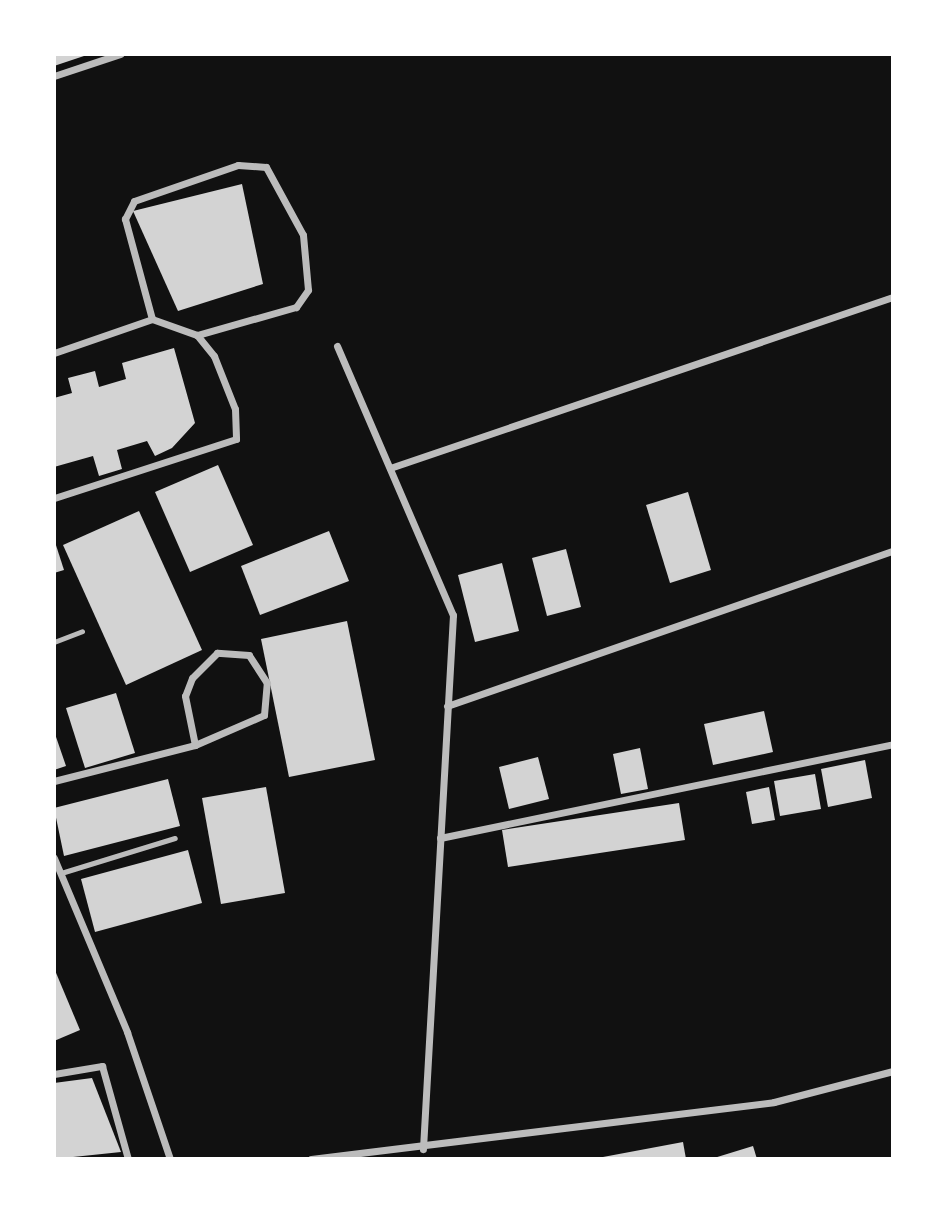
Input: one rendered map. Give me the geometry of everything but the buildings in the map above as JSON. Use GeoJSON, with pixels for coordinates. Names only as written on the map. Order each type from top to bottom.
{"type":"FeatureCollection","features":[{"type":"Feature","properties":{"kind":"street"},"geometry":{"type":"LineString","coordinates":[[54,76],[120,54]]}},
{"type":"Feature","properties":{"kind":"street"},"geometry":{"type":"LineString","coordinates":[[152,319],[125,219],[134,201],[238,165],[267,167],[303,235],[309,290],[296,307],[197,335]]}},
{"type":"Feature","properties":{"kind":"street"},"geometry":{"type":"LineString","coordinates":[[390,468],[893,297]]}},
{"type":"Feature","properties":{"kind":"street"},"geometry":{"type":"LineString","coordinates":[[54,354],[152,319],[197,335],[214,356],[235,409],[236,439],[54,498]]}},
{"type":"Feature","properties":{"kind":"street"},"geometry":{"type":"LineString","coordinates":[[337,346],[453,615],[423,1149]]}},
{"type":"Feature","properties":{"kind":"street"},"geometry":{"type":"LineString","coordinates":[[447,706],[893,551]]}},
{"type":"Feature","properties":{"kind":"street"},"geometry":{"type":"LineString","coordinates":[[54,781],[195,745],[264,715],[267,683],[249,654],[217,653],[192,678],[185,696],[195,745]]}},
{"type":"Feature","properties":{"kind":"street"},"geometry":{"type":"LineString","coordinates":[[440,838],[893,744]]}},
{"type":"Feature","properties":{"kind":"street"},"geometry":{"type":"LineString","coordinates":[[54,858],[170,1159]]}},
{"type":"Feature","properties":{"kind":"street"},"geometry":{"type":"LineString","coordinates":[[54,1074],[102,1066],[128,1159]]}},
{"type":"Feature","properties":{"kind":"street"},"geometry":{"type":"LineString","coordinates":[[311,1159],[402,1155],[423,1149],[774,1102],[893,1071]]}},
{"type":"Feature","properties":{"kind":"lane"},"geometry":{"type":"LineString","coordinates":[[54,642],[82,631]]}},
{"type":"Feature","properties":{"kind":"lane"},"geometry":{"type":"LineString","coordinates":[[61,873],[175,838]]}}]}
